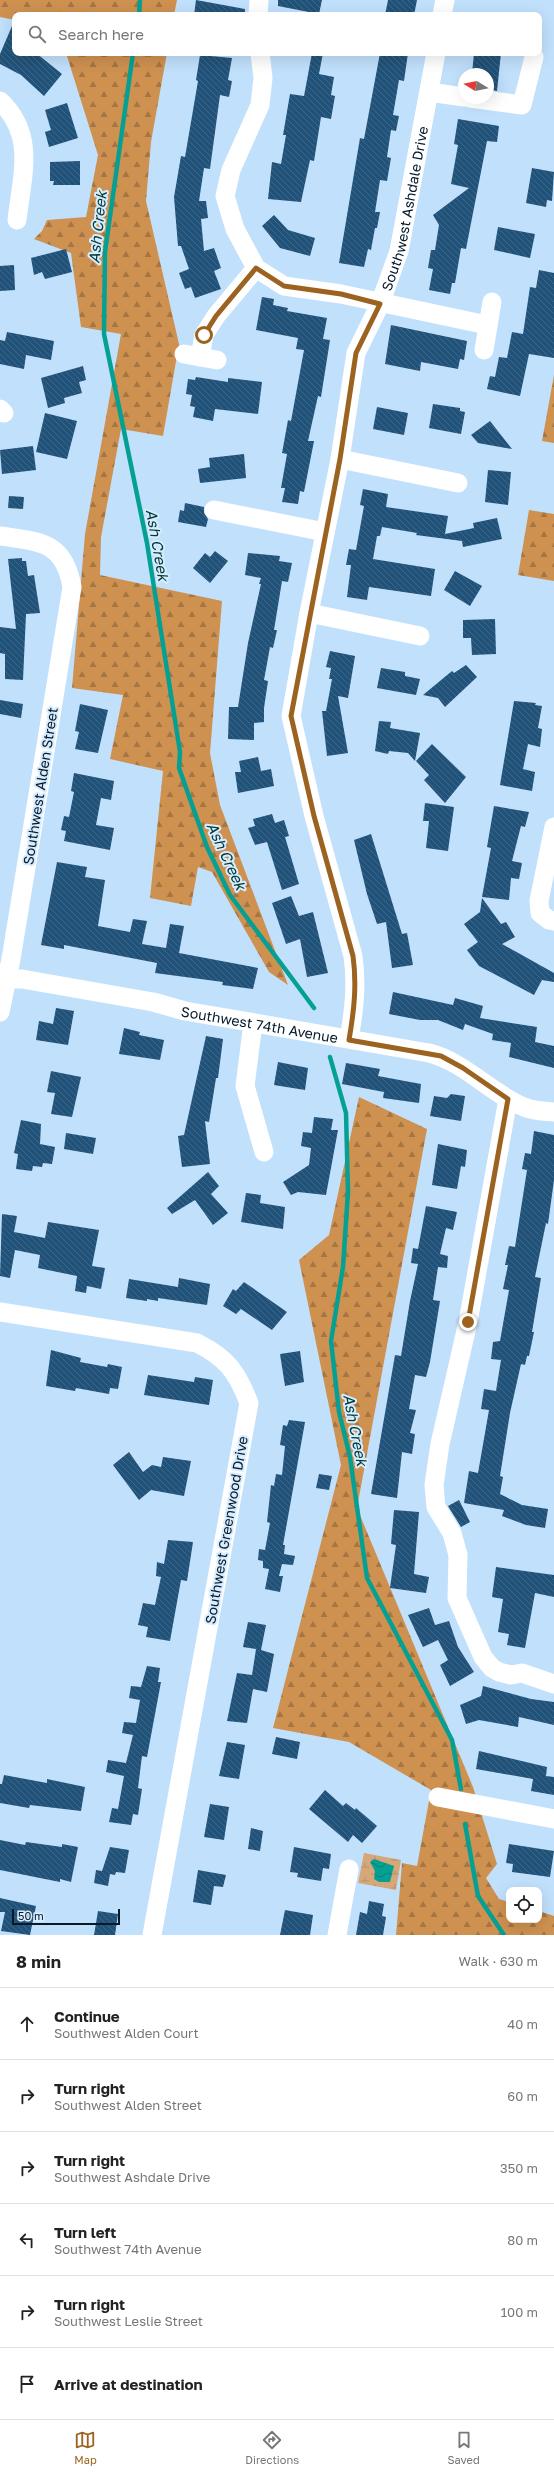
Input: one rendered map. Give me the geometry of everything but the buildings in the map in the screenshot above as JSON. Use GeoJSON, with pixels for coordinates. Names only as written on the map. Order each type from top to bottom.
{"type":"FeatureCollection","features":[{"type":"Feature","properties":{"kind":"street"},"geometry":{"type":"LineString","coordinates":[[258,12],[259,0]]}},
{"type":"Feature","properties":{"kind":"street"},"geometry":{"type":"LineString","coordinates":[[443,12],[445,0]]}},
{"type":"Feature","properties":{"kind":"street"},"geometry":{"type":"LineString","coordinates":[[260,56],[263,78],[260,105],[231,170],[225,196],[235,229],[256,268],[284,286],[341,294],[380,304],[487,325]]}},
{"type":"Feature","properties":{"kind":"street","name":"Southwest Ashdale Drive"},"geometry":{"type":"LineString","coordinates":[[349,1040],[355,1007],[356,979],[353,956],[314,816],[291,716],[309,613],[340,459],[356,353],[380,304],[399,251],[435,56]]}},
{"type":"Feature","properties":{"kind":"street"},"geometry":{"type":"LineString","coordinates":[[494,101],[522,105],[534,57]]}},
{"type":"Feature","properties":{"kind":"street"},"geometry":{"type":"LineString","coordinates":[[429,92],[458,96]]}},
{"type":"Feature","properties":{"kind":"street"},"geometry":{"type":"LineString","coordinates":[[0,101],[14,115],[21,129],[25,148],[17,220]]}},
{"type":"Feature","properties":{"kind":"street"},"geometry":{"type":"LineString","coordinates":[[200,357],[204,335],[216,316],[256,268]]}},
{"type":"Feature","properties":{"kind":"street"},"geometry":{"type":"LineString","coordinates":[[484,350],[492,302]]}},
{"type":"Feature","properties":{"kind":"street"},"geometry":{"type":"LineString","coordinates":[[340,459],[458,484]]}},
{"type":"Feature","properties":{"kind":"street"},"geometry":{"type":"LineString","coordinates":[[214,510],[325,532]]}},
{"type":"Feature","properties":{"kind":"street","name":"Southwest Alden Street"},"geometry":{"type":"LineString","coordinates":[[0,536],[46,545],[58,552],[65,561],[72,587],[72,599],[3,979],[0,1012]]}},
{"type":"Feature","properties":{"kind":"street"},"geometry":{"type":"LineString","coordinates":[[309,613],[420,636]]}},
{"type":"Feature","properties":{"kind":"street"},"geometry":{"type":"LineString","coordinates":[[547,917],[539,901],[554,827]]}},
{"type":"Feature","properties":{"kind":"street","name":"Southwest 74th Avenue"},"geometry":{"type":"LineString","coordinates":[[3,979],[22,979],[137,999],[185,1011],[441,1056],[463,1068],[508,1099],[525,1108],[554,1112]]}},
{"type":"Feature","properties":{"kind":"street"},"geometry":{"type":"LineString","coordinates":[[253,1023],[245,1086],[264,1152]]}},
{"type":"Feature","properties":{"kind":"street"},"geometry":{"type":"LineString","coordinates":[[508,1099],[468,1322],[440,1444],[434,1485],[436,1507],[452,1533],[458,1555],[457,1598],[483,1657],[492,1668],[499,1672],[511,1675],[522,1673],[554,1684]]}},
{"type":"Feature","properties":{"kind":"street","name":"Southwest Greenwood Drive"},"geometry":{"type":"LineString","coordinates":[[0,1312],[197,1343],[226,1361],[239,1378],[249,1403],[152,1935]]}},
{"type":"Feature","properties":{"kind":"street"},"geometry":{"type":"LineString","coordinates":[[438,1797],[554,1819]]}},
{"type":"Feature","properties":{"kind":"street"},"geometry":{"type":"LineString","coordinates":[[337,1935],[349,1869]]}},
{"type":"Feature","properties":{"kind":"green space"},"geometry":{"type":"Polygon","coordinates":[[[0,0],[177,0],[175,12],[12,12],[12,19],[0,17],[0,0]]]}},
{"type":"Feature","properties":{"kind":"green space"},"geometry":{"type":"Polygon","coordinates":[[[67,56],[166,56],[151,142],[146,201],[179,344],[163,436],[121,429],[101,537],[100,575],[222,601],[210,753],[220,805],[288,985],[269,972],[212,872],[198,867],[191,906],[150,898],[163,771],[110,759],[123,695],[72,688],[85,534],[121,334],[81,327],[71,253],[34,239],[42,231],[47,220],[86,217],[98,155],[67,56]]]}},
{"type":"Feature","properties":{"kind":"green space"},"geometry":{"type":"Polygon","coordinates":[[[554,375],[554,443],[542,441],[554,375]]]}},
{"type":"Feature","properties":{"kind":"green space"},"geometry":{"type":"Polygon","coordinates":[[[529,510],[554,514],[554,581],[518,575],[529,510]]]}},
{"type":"Feature","properties":{"kind":"green space"},"geometry":{"type":"Polygon","coordinates":[[[359,1097],[427,1129],[357,1508],[473,1787],[497,1864],[486,1878],[499,1899],[506,1901],[506,1923],[542,1923],[542,1912],[554,1916],[554,1935],[396,1935],[402,1863],[417,1866],[431,1790],[349,1742],[273,1728],[341,1465],[299,1260],[329,1235],[359,1097]]]}},
{"type":"Feature","properties":{"kind":"green space"},"geometry":{"type":"Polygon","coordinates":[[[364,1853],[401,1860],[396,1890],[358,1883],[364,1853]]]}},
{"type":"Feature","properties":{"kind":"water"},"geometry":{"type":"Polygon","coordinates":[[[374,1859],[394,1866],[390,1882],[379,1882],[374,1879],[375,1871],[370,1862],[374,1859]]]}},
{"type":"Feature","properties":{"kind":"waterway","name":"Ash Creek"},"geometry":{"type":"LineString","coordinates":[[139,12],[140,0]]}},
{"type":"Feature","properties":{"kind":"waterway","name":"Ash Creek"},"geometry":{"type":"LineString","coordinates":[[133,56],[105,252],[104,334],[147,543],[180,752],[179,768],[207,847],[230,895],[314,1008]]}},
{"type":"Feature","properties":{"kind":"waterway","name":"Ash Creek"},"geometry":{"type":"LineString","coordinates":[[330,1057],[346,1113],[348,1192],[343,1267],[331,1341],[339,1412],[350,1457],[367,1578],[452,1740],[461,1789]]}},
{"type":"Feature","properties":{"kind":"waterway","name":"Ash Creek"},"geometry":{"type":"LineString","coordinates":[[465,1824],[478,1896],[504,1935]]}},
{"type":"Feature","properties":{"kind":"route"},"geometry":{"type":"LineString","coordinates":[[204,335],[216,316],[256,268],[284,286],[341,294],[380,304],[356,353],[340,459],[309,613],[291,716],[314,816],[353,956],[356,979],[355,1007],[349,1040],[441,1056],[463,1068],[508,1099],[468,1322]]}}]}
